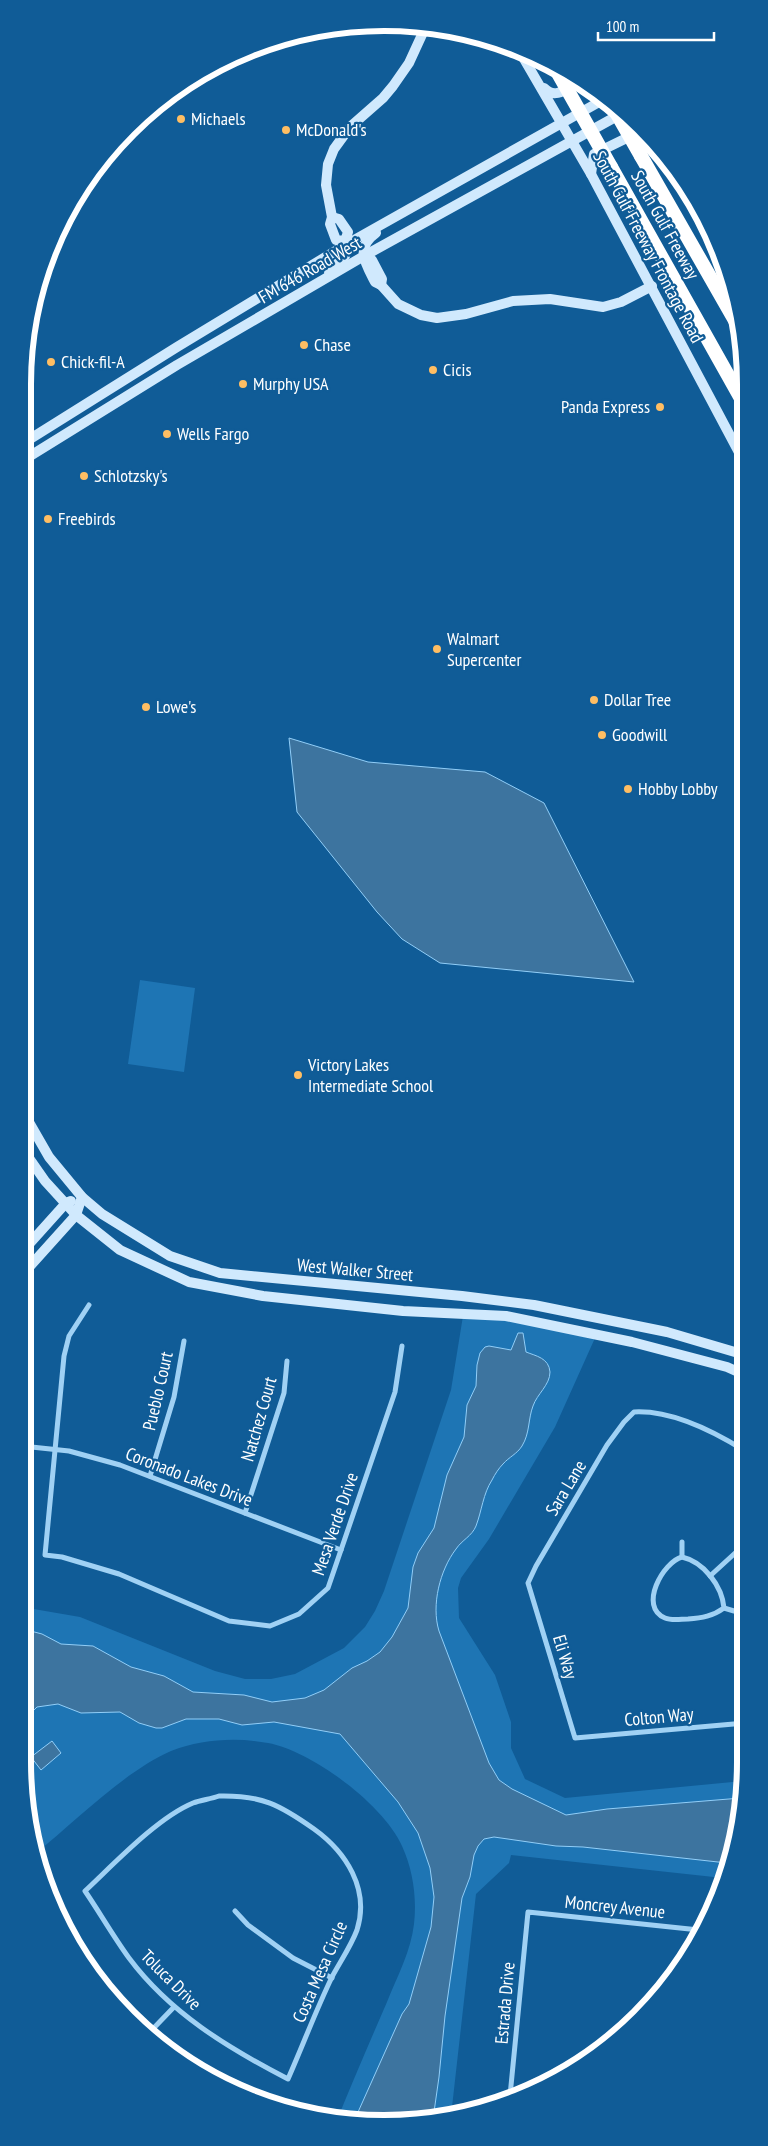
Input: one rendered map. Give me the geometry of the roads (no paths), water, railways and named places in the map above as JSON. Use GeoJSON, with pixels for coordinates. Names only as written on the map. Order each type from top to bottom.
{"type":"FeatureCollection","features":[{"type":"Feature","properties":{"kind":"highway","name":"South Gulf Freeway"},"geometry":{"type":"LineString","coordinates":[[562,80],[737,393]]}},
{"type":"Feature","properties":{"kind":"highway","name":"South Gulf Freeway"},"geometry":{"type":"LineString","coordinates":[[624,126],[729,310]]}},
{"type":"Feature","properties":{"kind":"main road"},"geometry":{"type":"LineString","coordinates":[[325,280],[326,275],[348,251],[346,243],[336,240],[330,224],[332,217],[326,185],[328,164],[334,149],[344,133],[382,98],[398,80],[423,33]]}},
{"type":"Feature","properties":{"kind":"main road","name":"South Gulf Freeway Frontage Road"},"geometry":{"type":"LineString","coordinates":[[526,61],[591,174],[737,449]]}},
{"type":"Feature","properties":{"kind":"main road"},"geometry":{"type":"LineString","coordinates":[[533,73],[545,89],[553,95],[571,86]]}},
{"type":"Feature","properties":{"kind":"main road","name":"FM 646 Road West"},"geometry":{"type":"LineString","coordinates":[[31,438],[346,243],[597,103]]}},
{"type":"Feature","properties":{"kind":"main road","name":"FM 646 Road West"},"geometry":{"type":"LineString","coordinates":[[31,455],[177,365],[615,117]]}},
{"type":"Feature","properties":{"kind":"main road"},"geometry":{"type":"LineString","coordinates":[[591,174],[594,154],[633,135]]}},
{"type":"Feature","properties":{"kind":"main road"},"geometry":{"type":"LineString","coordinates":[[392,219],[368,239],[364,245],[365,257],[372,260],[382,279],[381,285],[398,304],[421,316],[437,318],[466,314],[513,301],[550,300],[603,307],[621,302],[652,286]]}},
{"type":"Feature","properties":{"kind":"main road","name":"West Walker Street"},"geometry":{"type":"LineString","coordinates":[[31,1126],[49,1157],[82,1197],[102,1214],[170,1256],[220,1273],[506,1301],[667,1332],[737,1350]]}},
{"type":"Feature","properties":{"kind":"main road","name":"West Walker Street"},"geometry":{"type":"LineString","coordinates":[[31,1161],[45,1181],[76,1215],[120,1250],[189,1282],[263,1296],[403,1311],[506,1316],[632,1342],[728,1367],[737,1371]]}},
{"type":"Feature","properties":{"kind":"main road"},"geometry":{"type":"LineString","coordinates":[[31,1242],[66,1203],[82,1197]]}},
{"type":"Feature","properties":{"kind":"main road"},"geometry":{"type":"LineString","coordinates":[[31,1265],[76,1215],[82,1197]]}},
{"type":"Feature","properties":{"kind":"street"},"geometry":{"type":"LineString","coordinates":[[55,1450],[64,1356],[69,1336],[89,1305]]}},
{"type":"Feature","properties":{"kind":"street","name":"Pueblo Court"},"geometry":{"type":"LineString","coordinates":[[150,1476],[174,1397],[184,1341]]}},
{"type":"Feature","properties":{"kind":"street","name":"Mesa Verde Drive"},"geometry":{"type":"LineString","coordinates":[[55,1450],[45,1555],[62,1557],[119,1574],[229,1621],[270,1626],[299,1614],[328,1588],[395,1392],[402,1346]]}},
{"type":"Feature","properties":{"kind":"street","name":"Natchez Court"},"geometry":{"type":"LineString","coordinates":[[245,1513],[284,1392],[288,1361]]}},
{"type":"Feature","properties":{"kind":"street","name":"Sara Lane"},"geometry":{"type":"LineString","coordinates":[[528,1583],[536,1566],[607,1445],[634,1412],[646,1411],[685,1421],[737,1446]]}},
{"type":"Feature","properties":{"kind":"street","name":"Coronado Lakes Drive"},"geometry":{"type":"LineString","coordinates":[[31,1447],[69,1451],[120,1465],[341,1550]]}},
{"type":"Feature","properties":{"kind":"street"},"geometry":{"type":"LineString","coordinates":[[682,1542],[682,1557]]}},
{"type":"Feature","properties":{"kind":"street"},"geometry":{"type":"LineString","coordinates":[[710,1576],[737,1551]]}},
{"type":"Feature","properties":{"kind":"street"},"geometry":{"type":"LineString","coordinates":[[682,1557],[694,1562],[717,1583],[721,1591],[724,1608]]}},
{"type":"Feature","properties":{"kind":"street"},"geometry":{"type":"LineString","coordinates":[[682,1557],[671,1563],[654,1591],[654,1607],[658,1614],[672,1619],[700,1618],[716,1614],[724,1608]]}},
{"type":"Feature","properties":{"kind":"street","name":"Eli Way"},"geometry":{"type":"LineString","coordinates":[[528,1583],[575,1738]]}},
{"type":"Feature","properties":{"kind":"street"},"geometry":{"type":"LineString","coordinates":[[724,1608],[734,1611]]}},
{"type":"Feature","properties":{"kind":"street","name":"Colton Way"},"geometry":{"type":"LineString","coordinates":[[575,1738],[737,1724]]}},
{"type":"Feature","properties":{"kind":"street","name":"Costa Mesa Circle"},"geometry":{"type":"LineString","coordinates":[[85,1891],[158,1825],[179,1810],[194,1803],[219,1796],[240,1796],[264,1800],[284,1808],[321,1834],[348,1862],[355,1876],[359,1894],[357,1930],[332,1978],[288,2079]]}},
{"type":"Feature","properties":{"kind":"street","name":"Toluca Drive"},"geometry":{"type":"LineString","coordinates":[[85,1891],[129,1958],[174,2007],[246,2057],[288,2079]]}},
{"type":"Feature","properties":{"kind":"street"},"geometry":{"type":"LineString","coordinates":[[235,1911],[248,1925],[293,1958],[332,1978]]}},
{"type":"Feature","properties":{"kind":"street","name":"Moncrey Avenue"},"geometry":{"type":"LineString","coordinates":[[528,1912],[694,1929]]}},
{"type":"Feature","properties":{"kind":"street","name":"Estrada Drive"},"geometry":{"type":"LineString","coordinates":[[510,2091],[528,1912]]}},
{"type":"Feature","properties":{"kind":"street"},"geometry":{"type":"LineString","coordinates":[[153,2029],[174,2007]]}},
{"type":"Feature","properties":{"kind":"place","name":"Michaels"},"geometry":{"type":"Point","coordinates":[181,119]}},
{"type":"Feature","properties":{"kind":"place","name":"McDonald's"},"geometry":{"type":"Point","coordinates":[286,130]}},
{"type":"Feature","properties":{"kind":"place","name":"Chase"},"geometry":{"type":"Point","coordinates":[304,345]}},
{"type":"Feature","properties":{"kind":"place","name":"Chick-fil-A"},"geometry":{"type":"Point","coordinates":[51,362]}},
{"type":"Feature","properties":{"kind":"place","name":"Cicis"},"geometry":{"type":"Point","coordinates":[433,370]}},
{"type":"Feature","properties":{"kind":"place","name":"Murphy USA"},"geometry":{"type":"Point","coordinates":[243,384]}},
{"type":"Feature","properties":{"kind":"place","name":"Panda Express"},"geometry":{"type":"Point","coordinates":[660,407]}},
{"type":"Feature","properties":{"kind":"place","name":"Wells Fargo"},"geometry":{"type":"Point","coordinates":[167,434]}},
{"type":"Feature","properties":{"kind":"place","name":"Schlotzsky's"},"geometry":{"type":"Point","coordinates":[84,476]}},
{"type":"Feature","properties":{"kind":"place","name":"Freebirds"},"geometry":{"type":"Point","coordinates":[48,519]}},
{"type":"Feature","properties":{"kind":"place","name":"Walmart Supercenter"},"geometry":{"type":"Point","coordinates":[437,649]}},
{"type":"Feature","properties":{"kind":"place","name":"Dollar Tree"},"geometry":{"type":"Point","coordinates":[594,700]}},
{"type":"Feature","properties":{"kind":"place","name":"Lowe's"},"geometry":{"type":"Point","coordinates":[146,707]}},
{"type":"Feature","properties":{"kind":"place","name":"Goodwill"},"geometry":{"type":"Point","coordinates":[602,735]}},
{"type":"Feature","properties":{"kind":"place","name":"Hobby Lobby"},"geometry":{"type":"Point","coordinates":[628,789]}},
{"type":"Feature","properties":{"kind":"place","name":"Victory Lakes Intermediate School"},"geometry":{"type":"Point","coordinates":[298,1075]}}]}
